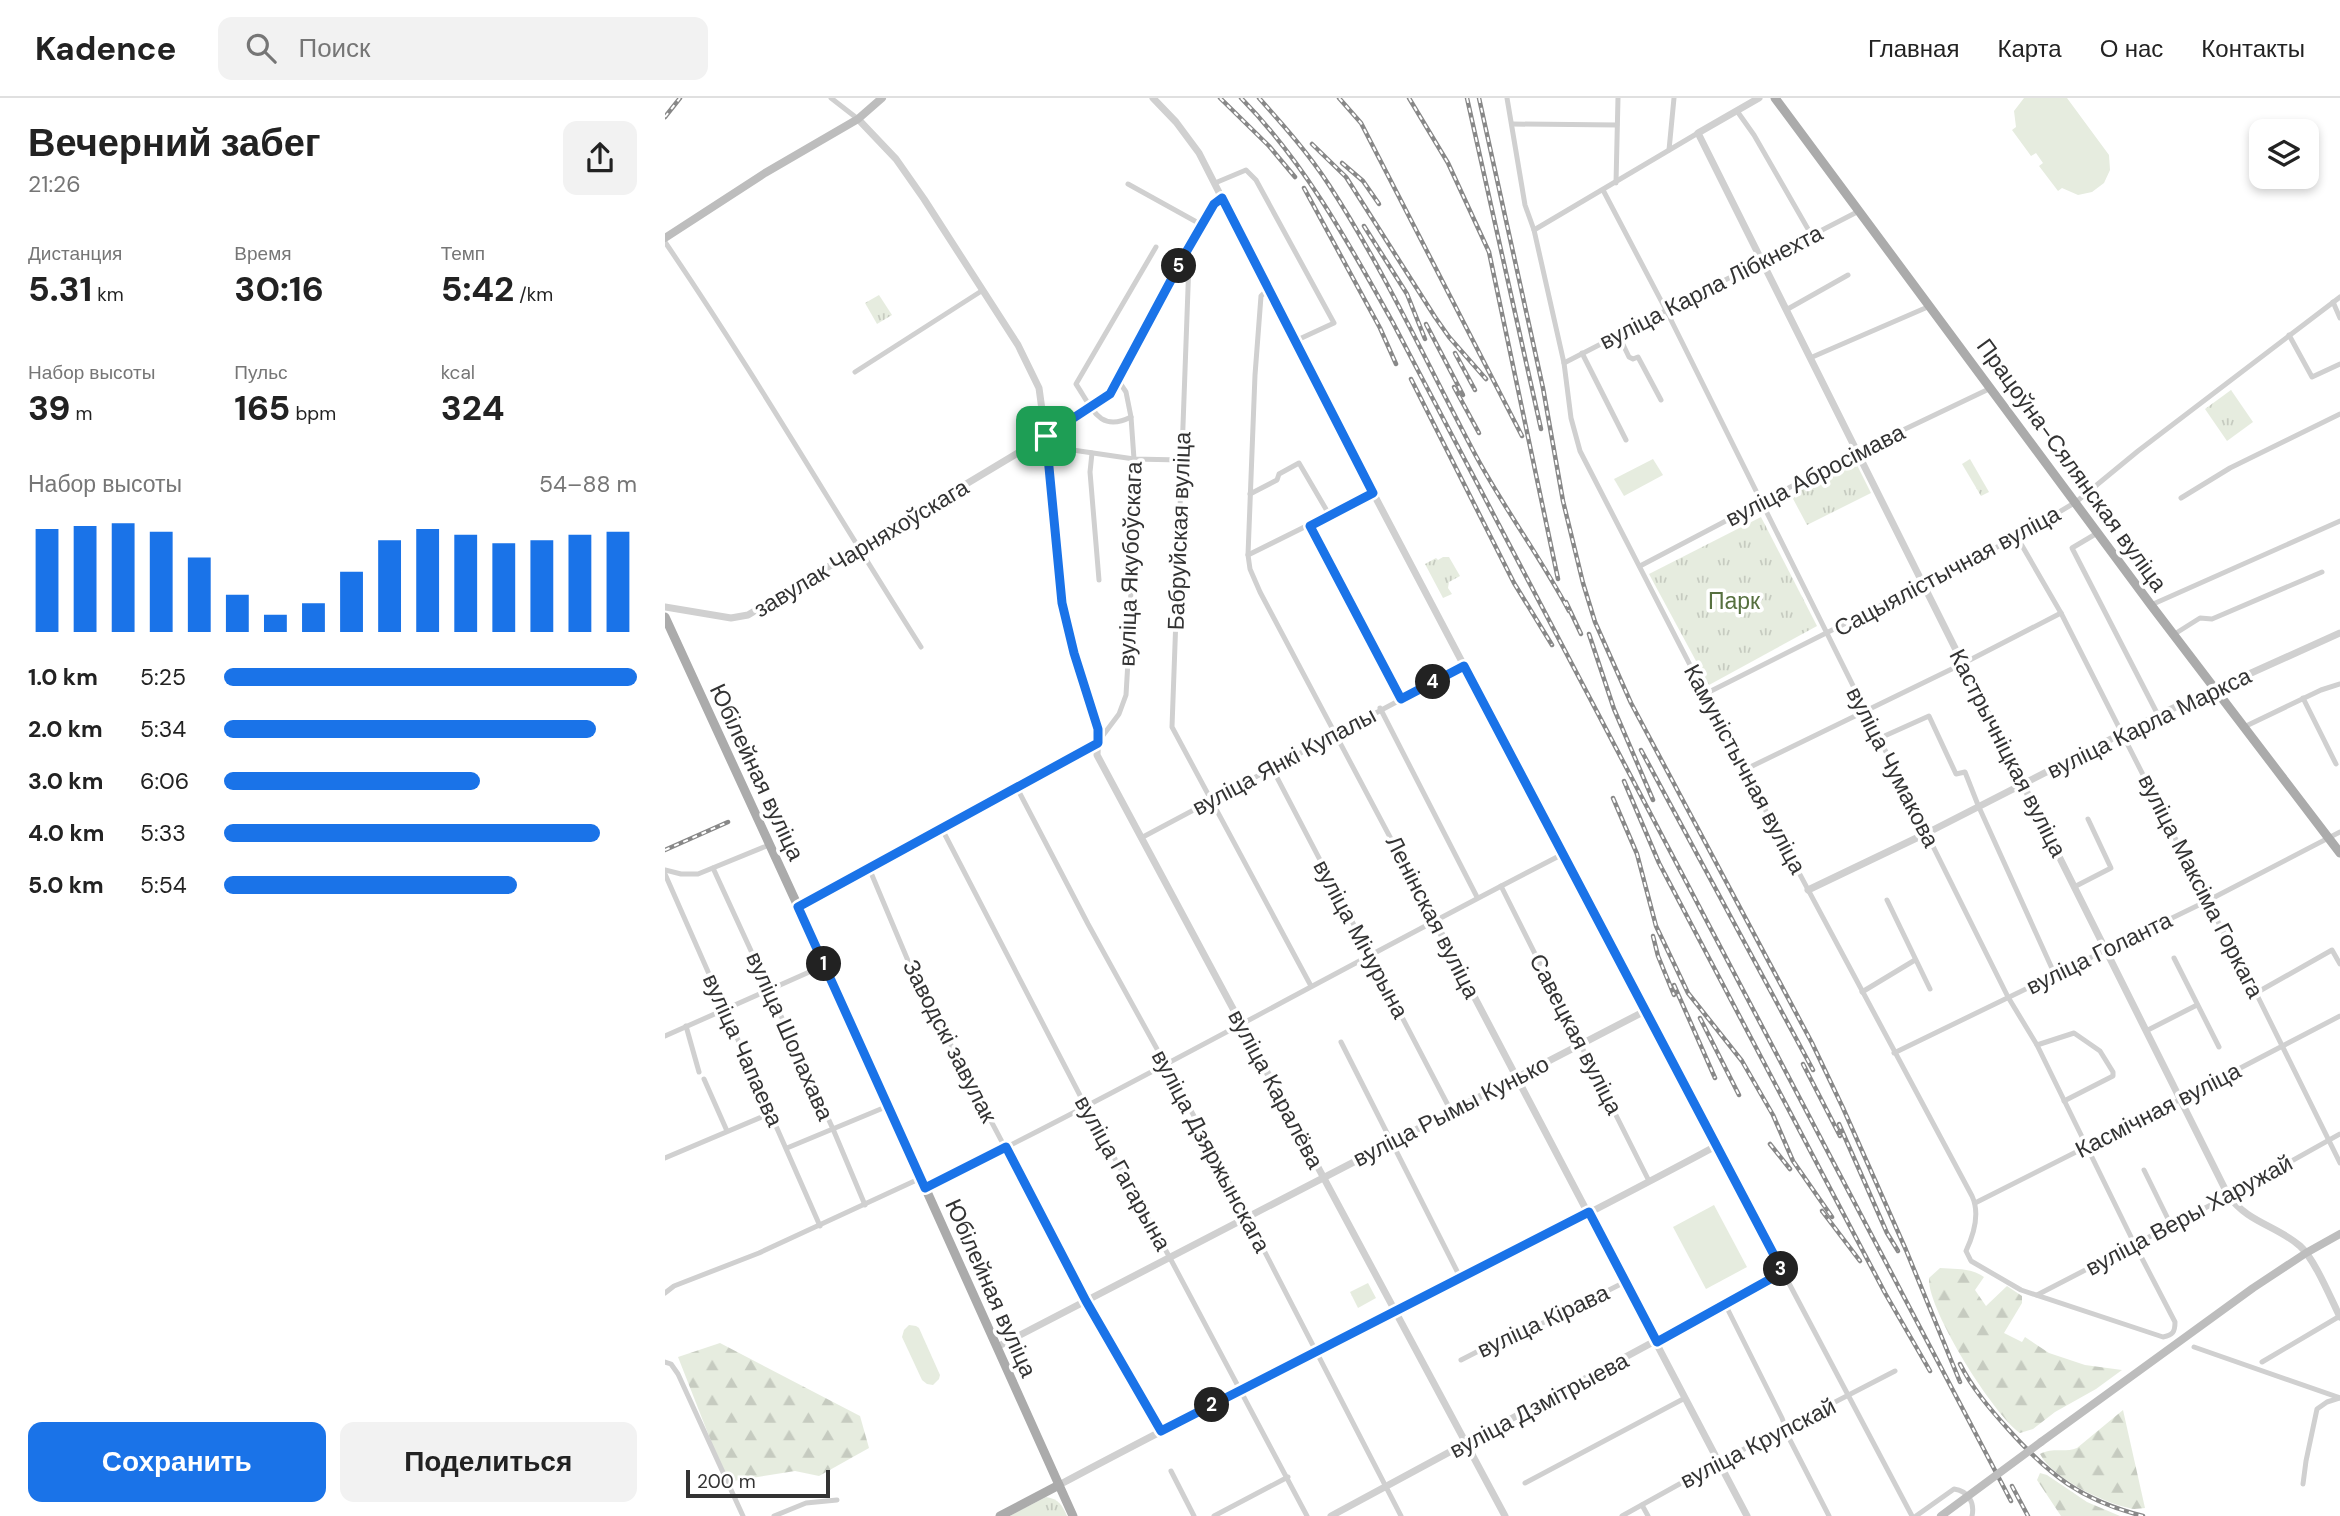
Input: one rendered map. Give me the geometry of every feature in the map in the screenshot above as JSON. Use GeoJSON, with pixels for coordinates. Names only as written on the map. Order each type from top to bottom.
{"type":"FeatureCollection","features":[{"type":"Feature","properties":{"kind":"main road"},"geometry":{"type":"LineString","coordinates":[[665,240],[765,173],[857,119],[883,98]]}},
{"type":"Feature","properties":{"kind":"main road","name":"Працоўна-Сялянская вуліца"},"geometry":{"type":"LineString","coordinates":[[1775,98],[2173,635],[2340,853]]}},
{"type":"Feature","properties":{"kind":"main road","name":"Юбілейная вуліца"},"geometry":{"type":"LineString","coordinates":[[665,617],[1073,1516]]}},
{"type":"Feature","properties":{"kind":"main road"},"geometry":{"type":"LineString","coordinates":[[1941,1516],[2253,1288],[2340,1234]]}},
{"type":"Feature","properties":{"kind":"main road"},"geometry":{"type":"LineString","coordinates":[[1000,1516],[1059,1485]]}},
{"type":"Feature","properties":{"kind":"street"},"geometry":{"type":"LineString","coordinates":[[831,98],[857,119]]}},
{"type":"Feature","properties":{"kind":"street"},"geometry":{"type":"LineString","coordinates":[[1153,98],[1193,143],[1215,183],[1373,493],[1914,1516],[1954,1489],[1967,1494],[1972,1502],[1972,1516]]}},
{"type":"Feature","properties":{"kind":"street","name":"Камуністычная вуліца"},"geometry":{"type":"LineString","coordinates":[[1507,98],[1525,205],[1534,230],[1564,363],[1571,418],[1580,451],[1744,770],[1975,1203]]}},
{"type":"Feature","properties":{"kind":"street"},"geometry":{"type":"LineString","coordinates":[[1616,183],[1618,98]]}},
{"type":"Feature","properties":{"kind":"street"},"geometry":{"type":"LineString","coordinates":[[1669,149],[1674,98]]}},
{"type":"Feature","properties":{"kind":"street"},"geometry":{"type":"LineString","coordinates":[[1534,230],[1759,98]]}},
{"type":"Feature","properties":{"kind":"street"},"geometry":{"type":"LineString","coordinates":[[1737,111],[1754,135],[1812,236]]}},
{"type":"Feature","properties":{"kind":"street","name":"вуліца Каралёва"},"geometry":{"type":"LineString","coordinates":[[857,119],[896,159],[1018,345],[1039,388],[1062,603],[1074,653],[1098,729],[1097,755],[1505,1516]]}},
{"type":"Feature","properties":{"kind":"street"},"geometry":{"type":"LineString","coordinates":[[1512,124],[1617,125]]}},
{"type":"Feature","properties":{"kind":"street","name":"Кастрычніцкая вуліца"},"geometry":{"type":"LineString","coordinates":[[1698,133],[2228,1195]]}},
{"type":"Feature","properties":{"kind":"street"},"geometry":{"type":"LineString","coordinates":[[1215,183],[1246,170],[1256,180],[1334,323],[1295,341]]}},
{"type":"Feature","properties":{"kind":"street"},"geometry":{"type":"LineString","coordinates":[[1128,184],[1202,225]]}},
{"type":"Feature","properties":{"kind":"street","name":"вуліца Чумакова"},"geometry":{"type":"LineString","coordinates":[[1603,190],[1666,310],[2008,997],[2037,1045],[2175,1322],[2175,1331],[2164,1337],[2037,1295]]}},
{"type":"Feature","properties":{"kind":"street","name":"завулак Чарняхоўскага"},"geometry":{"type":"LineString","coordinates":[[665,607],[740,618],[748,615],[1046,436],[1110,394],[1185,254],[1214,204],[1222,198]]}},
{"type":"Feature","properties":{"kind":"street","name":"вуліца Карла Лібкнехта"},"geometry":{"type":"LineString","coordinates":[[1564,363],[1859,211]]}},
{"type":"Feature","properties":{"kind":"street"},"geometry":{"type":"LineString","coordinates":[[665,240],[921,647]]}},
{"type":"Feature","properties":{"kind":"street"},"geometry":{"type":"LineString","coordinates":[[1131,417],[1117,424],[1109,424],[1092,407],[1076,384],[1156,247]]}},
{"type":"Feature","properties":{"kind":"street","name":"Бабруйская вуліца"},"geometry":{"type":"LineString","coordinates":[[1185,254],[1189,261],[1172,727],[1311,986]]}},
{"type":"Feature","properties":{"kind":"street"},"geometry":{"type":"LineString","coordinates":[[1786,310],[1848,275]]}},
{"type":"Feature","properties":{"kind":"street"},"geometry":{"type":"LineString","coordinates":[[855,372],[983,290]]}},
{"type":"Feature","properties":{"kind":"street","name":"Ленінская вуліца"},"geometry":{"type":"LineString","coordinates":[[1268,290],[1261,296],[1259,309],[1250,494],[1250,569],[1747,1516]]}},
{"type":"Feature","properties":{"kind":"street","name":"Сацыялістычная вуліца"},"geometry":{"type":"LineString","coordinates":[[1705,694],[2017,537],[2076,502],[2138,451],[2340,297]]}},
{"type":"Feature","properties":{"kind":"street"},"geometry":{"type":"LineString","coordinates":[[2333,302],[2340,318]]}},
{"type":"Feature","properties":{"kind":"street"},"geometry":{"type":"LineString","coordinates":[[1810,358],[1930,306]]}},
{"type":"Feature","properties":{"kind":"street"},"geometry":{"type":"LineString","coordinates":[[1618,334],[1629,357],[1638,357],[1661,400]]}},
{"type":"Feature","properties":{"kind":"street"},"geometry":{"type":"LineString","coordinates":[[2289,335],[2312,377],[2340,364]]}},
{"type":"Feature","properties":{"kind":"street"},"geometry":{"type":"LineString","coordinates":[[1583,354],[1626,440]]}},
{"type":"Feature","properties":{"kind":"street","name":"вуліца Якубоўскага"},"geometry":{"type":"LineString","coordinates":[[1098,743],[1119,714],[1126,695],[1130,627],[1134,459],[1126,392],[1118,380]]}},
{"type":"Feature","properties":{"kind":"street","name":"вуліца Абросімава"},"geometry":{"type":"LineString","coordinates":[[1640,566],[1857,452],[1991,388]]}},
{"type":"Feature","properties":{"kind":"street"},"geometry":{"type":"LineString","coordinates":[[2181,498],[2230,468],[2340,414]]}},
{"type":"Feature","properties":{"kind":"street"},"geometry":{"type":"LineString","coordinates":[[1059,448],[1134,459],[1181,460]]}},
{"type":"Feature","properties":{"kind":"street"},"geometry":{"type":"LineString","coordinates":[[1091,453],[1098,580]]}},
{"type":"Feature","properties":{"kind":"street"},"geometry":{"type":"LineString","coordinates":[[1250,494],[1277,480],[1279,474],[1299,463],[1330,516]]}},
{"type":"Feature","properties":{"kind":"street"},"geometry":{"type":"LineString","coordinates":[[1248,555],[1373,493]]}},
{"type":"Feature","properties":{"kind":"street"},"geometry":{"type":"LineString","coordinates":[[2151,605],[2340,521]]}},
{"type":"Feature","properties":{"kind":"street"},"geometry":{"type":"LineString","coordinates":[[1310,526],[1401,699]]}},
{"type":"Feature","properties":{"kind":"street"},"geometry":{"type":"LineString","coordinates":[[2099,532],[2072,548],[2158,715]]}},
{"type":"Feature","properties":{"kind":"street","name":"вуліца Максіма Горкага"},"geometry":{"type":"LineString","coordinates":[[2017,537],[2061,613],[2340,1163]]}},
{"type":"Feature","properties":{"kind":"street"},"geometry":{"type":"LineString","coordinates":[[2173,635],[2200,618],[2212,619],[2322,572]]}},
{"type":"Feature","properties":{"kind":"street"},"geometry":{"type":"LineString","coordinates":[[1744,770],[2061,613]]}},
{"type":"Feature","properties":{"kind":"street"},"geometry":{"type":"LineString","coordinates":[[2339,633],[2340,624]]}},
{"type":"Feature","properties":{"kind":"street","name":"вуліца Карла Маркса"},"geometry":{"type":"LineString","coordinates":[[1808,890],[1927,833],[2158,715],[2339,633]]}},
{"type":"Feature","properties":{"kind":"street","name":"вуліца Янкі Купалы"},"geometry":{"type":"LineString","coordinates":[[1141,838],[1380,708],[1464,666]]}},
{"type":"Feature","properties":{"kind":"street"},"geometry":{"type":"LineString","coordinates":[[2243,727],[2303,698],[2340,684]]}},
{"type":"Feature","properties":{"kind":"street"},"geometry":{"type":"LineString","coordinates":[[2303,698],[2336,764]]}},
{"type":"Feature","properties":{"kind":"street"},"geometry":{"type":"LineString","coordinates":[[1380,708],[1477,897]]}},
{"type":"Feature","properties":{"kind":"street"},"geometry":{"type":"LineString","coordinates":[[1880,738],[1929,716],[1956,774],[1965,772],[2055,975]]}},
{"type":"Feature","properties":{"kind":"street"},"geometry":{"type":"LineString","coordinates":[[798,907],[1098,743]]}},
{"type":"Feature","properties":{"kind":"street","name":"вуліца Мічурына"},"geometry":{"type":"LineString","coordinates":[[1272,768],[1451,1111]]}},
{"type":"Feature","properties":{"kind":"street","name":"вуліца Дзяржынскага"},"geometry":{"type":"LineString","coordinates":[[1017,788],[1205,1136],[1402,1516]]}},
{"type":"Feature","properties":{"kind":"street"},"geometry":{"type":"LineString","coordinates":[[2075,886],[2113,871],[2088,818]]}},
{"type":"Feature","properties":{"kind":"street","name":"вуліца Гагарына"},"geometry":{"type":"LineString","coordinates":[[942,829],[1085,1105],[1307,1516]]}},
{"type":"Feature","properties":{"kind":"street","name":"вуліца Голанта"},"geometry":{"type":"LineString","coordinates":[[1894,1053],[2207,901],[2340,832]]}},
{"type":"Feature","properties":{"kind":"street"},"geometry":{"type":"LineString","coordinates":[[665,872],[698,874],[769,845]]}},
{"type":"Feature","properties":{"kind":"street"},"geometry":{"type":"LineString","coordinates":[[925,1188],[1241,1024],[1434,919],[1563,854]]}},
{"type":"Feature","properties":{"kind":"street","name":"вуліца Шолахава"},"geometry":{"type":"LineString","coordinates":[[713,867],[865,1205]]}},
{"type":"Feature","properties":{"kind":"street","name":"Заводскі завулак"},"geometry":{"type":"LineString","coordinates":[[869,868],[913,975],[1086,1301],[1161,1431]]}},
{"type":"Feature","properties":{"kind":"street","name":"вуліца Чапаева"},"geometry":{"type":"LineString","coordinates":[[665,872],[820,1226]]}},
{"type":"Feature","properties":{"kind":"street","name":"Савецкая вуліца"},"geometry":{"type":"LineString","coordinates":[[1501,886],[1650,1181]]}},
{"type":"Feature","properties":{"kind":"street"},"geometry":{"type":"LineString","coordinates":[[1887,900],[1930,989]]}},
{"type":"Feature","properties":{"kind":"street"},"geometry":{"type":"LineString","coordinates":[[2256,993],[2332,950],[2340,964]]}},
{"type":"Feature","properties":{"kind":"street"},"geometry":{"type":"LineString","coordinates":[[2174,958],[2219,1047]]}},
{"type":"Feature","properties":{"kind":"street"},"geometry":{"type":"LineString","coordinates":[[1862,992],[1916,960]]}},
{"type":"Feature","properties":{"kind":"street"},"geometry":{"type":"LineString","coordinates":[[665,1036],[825,965]]}},
{"type":"Feature","properties":{"kind":"street"},"geometry":{"type":"LineString","coordinates":[[2145,1031],[2197,1005]]}},
{"type":"Feature","properties":{"kind":"street","name":"вуліца Рымы Кунько"},"geometry":{"type":"LineString","coordinates":[[997,1347],[1645,1011]]}},
{"type":"Feature","properties":{"kind":"street","name":"Касмічная вуліца"},"geometry":{"type":"LineString","coordinates":[[1975,1203],[2340,1016]]}},
{"type":"Feature","properties":{"kind":"street"},"geometry":{"type":"LineString","coordinates":[[686,1026],[699,1072]]}},
{"type":"Feature","properties":{"kind":"street"},"geometry":{"type":"LineString","coordinates":[[2037,1045],[2074,1033],[2100,1051],[2113,1072],[2113,1076],[2064,1101]]}},
{"type":"Feature","properties":{"kind":"street"},"geometry":{"type":"LineString","coordinates":[[1342,1042],[1461,1279]]}},
{"type":"Feature","properties":{"kind":"street"},"geometry":{"type":"LineString","coordinates":[[703,1079],[727,1131]]}},
{"type":"Feature","properties":{"kind":"street"},"geometry":{"type":"LineString","coordinates":[[787,1148],[888,1106]]}},
{"type":"Feature","properties":{"kind":"street"},"geometry":{"type":"LineString","coordinates":[[665,1158],[771,1113]]}},
{"type":"Feature","properties":{"kind":"street","name":"вуліца Веры Харужай"},"geometry":{"type":"LineString","coordinates":[[2037,1295],[2340,1134]]}},
{"type":"Feature","properties":{"kind":"street"},"geometry":{"type":"LineString","coordinates":[[1059,1485],[1716,1146]]}},
{"type":"Feature","properties":{"kind":"street"},"geometry":{"type":"LineString","coordinates":[[2144,1170],[2171,1225]]}},
{"type":"Feature","properties":{"kind":"street"},"geometry":{"type":"LineString","coordinates":[[665,1293],[674,1286],[759,1253],[921,1178]]}},
{"type":"Feature","properties":{"kind":"street"},"geometry":{"type":"LineString","coordinates":[[2228,1195],[2243,1213],[2300,1246],[2340,1316],[2262,1362]]}},
{"type":"Feature","properties":{"kind":"street"},"geometry":{"type":"LineString","coordinates":[[1975,1203],[1976,1219],[1966,1251],[1971,1261],[2021,1290],[2037,1295]]}},
{"type":"Feature","properties":{"kind":"street","name":"вуліца Дзмітрыева"},"geometry":{"type":"LineString","coordinates":[[1331,1516],[1783,1272]]}},
{"type":"Feature","properties":{"kind":"street","name":"вуліца Кірава"},"geometry":{"type":"LineString","coordinates":[[1461,1360],[1625,1282]]}},
{"type":"Feature","properties":{"kind":"street"},"geometry":{"type":"LineString","coordinates":[[1725,1304],[1829,1516]]}},
{"type":"Feature","properties":{"kind":"street"},"geometry":{"type":"LineString","coordinates":[[2194,1346],[2340,1398]]}},
{"type":"Feature","properties":{"kind":"street"},"geometry":{"type":"LineString","coordinates":[[665,1362],[671,1364],[678,1374],[743,1516]]}},
{"type":"Feature","properties":{"kind":"street","name":"вуліца Крупскай"},"geometry":{"type":"LineString","coordinates":[[1622,1516],[1719,1462],[1895,1371]]}},
{"type":"Feature","properties":{"kind":"street"},"geometry":{"type":"LineString","coordinates":[[1525,1483],[1685,1398]]}},
{"type":"Feature","properties":{"kind":"street"},"geometry":{"type":"LineString","coordinates":[[2303,1484],[2317,1409],[2340,1398]]}},
{"type":"Feature","properties":{"kind":"street"},"geometry":{"type":"LineString","coordinates":[[1171,1471],[1194,1516]]}},
{"type":"Feature","properties":{"kind":"street"},"geometry":{"type":"LineString","coordinates":[[1214,1516],[1288,1477]]}},
{"type":"Feature","properties":{"kind":"street"},"geometry":{"type":"LineString","coordinates":[[774,1516],[806,1503],[837,1500]]}},
{"type":"Feature","properties":{"kind":"street"},"geometry":{"type":"LineString","coordinates":[[1642,1505],[1648,1516]]}},
{"type":"Feature","properties":{"kind":"green space"},"geometry":{"type":"Polygon","coordinates":[[[2024,98],[2067,98],[2109,155],[2110,170],[2104,183],[2092,192],[2078,195],[2062,188],[2058,191],[2039,166],[2043,163],[2036,153],[2031,156],[2012,130],[2016,127],[2014,111],[2024,98]]]}},
{"type":"Feature","properties":{"kind":"green space"},"geometry":{"type":"Polygon","coordinates":[[[879,295],[892,315],[877,324],[865,303],[879,295]]]}},
{"type":"Feature","properties":{"kind":"green space"},"geometry":{"type":"Polygon","coordinates":[[[2231,390],[2253,422],[2227,441],[2205,409],[2231,390]]]}},
{"type":"Feature","properties":{"kind":"green space"},"geometry":{"type":"Polygon","coordinates":[[[1653,459],[1663,475],[1624,496],[1614,479],[1653,459]]]}},
{"type":"Feature","properties":{"kind":"green space"},"geometry":{"type":"Polygon","coordinates":[[[1970,459],[1989,492],[1981,496],[1962,464],[1970,459]]]}},
{"type":"Feature","properties":{"kind":"green space"},"geometry":{"type":"Polygon","coordinates":[[[1856,463],[1871,493],[1807,525],[1791,495],[1856,463]]]}},
{"type":"Feature","properties":{"kind":"green space","name":"Парк"},"geometry":{"type":"Polygon","coordinates":[[[1761,517],[1817,626],[1709,685],[1649,574],[1761,517]]]}},
{"type":"Feature","properties":{"kind":"green space"},"geometry":{"type":"Polygon","coordinates":[[[1449,557],[1460,576],[1449,582],[1448,588],[1452,594],[1443,598],[1425,564],[1449,557]]]}},
{"type":"Feature","properties":{"kind":"green space"},"geometry":{"type":"Polygon","coordinates":[[[1714,1205],[1747,1267],[1706,1289],[1673,1227],[1714,1205]]]}},
{"type":"Feature","properties":{"kind":"green space"},"geometry":{"type":"Polygon","coordinates":[[[1940,1268],[1969,1270],[1984,1277],[1975,1290],[1986,1306],[2007,1286],[2022,1296],[2022,1303],[2004,1333],[2022,1342],[2025,1337],[2049,1353],[2085,1365],[2122,1370],[2033,1429],[2020,1433],[1994,1405],[1950,1336],[1931,1293],[1929,1278],[1940,1268]]]}},
{"type":"Feature","properties":{"kind":"green space"},"geometry":{"type":"Polygon","coordinates":[[[1368,1283],[1376,1298],[1358,1308],[1350,1292],[1368,1283]]]}},
{"type":"Feature","properties":{"kind":"green space"},"geometry":{"type":"Polygon","coordinates":[[[909,1325],[919,1328],[940,1375],[933,1385],[922,1380],[902,1337],[909,1325]]]}},
{"type":"Feature","properties":{"kind":"green space"},"geometry":{"type":"Polygon","coordinates":[[[720,1343],[860,1416],[869,1448],[819,1476],[795,1471],[727,1482],[678,1357],[720,1343]]]}},
{"type":"Feature","properties":{"kind":"green space"},"geometry":{"type":"Polygon","coordinates":[[[2123,1410],[2145,1508],[2131,1509],[2093,1495],[2055,1472],[2040,1454],[2077,1448],[2123,1410]]]}},
{"type":"Feature","properties":{"kind":"green space"},"geometry":{"type":"Polygon","coordinates":[[[2040,1473],[2087,1502],[2120,1516],[2061,1516],[2037,1480],[2040,1473]]]}},
{"type":"Feature","properties":{"kind":"green space"},"geometry":{"type":"Polygon","coordinates":[[[1046,1497],[1059,1503],[1067,1516],[1009,1516],[1046,1497]]]}},
{"type":"Feature","properties":{"kind":"railway"},"geometry":{"type":"LineString","coordinates":[[665,117],[680,98]]}},
{"type":"Feature","properties":{"kind":"railway"},"geometry":{"type":"LineString","coordinates":[[1220,98],[1269,146],[1295,177]]}},
{"type":"Feature","properties":{"kind":"railway"},"geometry":{"type":"LineString","coordinates":[[1241,98],[1285,149],[1324,204],[1392,321],[2011,1501]]}},
{"type":"Feature","properties":{"kind":"railway"},"geometry":{"type":"LineString","coordinates":[[1259,98],[1313,162],[1349,218],[1476,456],[1569,611]]}},
{"type":"Feature","properties":{"kind":"railway"},"geometry":{"type":"LineString","coordinates":[[1339,98],[1361,123],[1522,436]]}},
{"type":"Feature","properties":{"kind":"railway"},"geometry":{"type":"LineString","coordinates":[[1409,98],[1448,163],[1489,252],[1558,579]]}},
{"type":"Feature","properties":{"kind":"railway"},"geometry":{"type":"LineString","coordinates":[[1467,98],[1541,429]]}},
{"type":"Feature","properties":{"kind":"railway"},"geometry":{"type":"LineString","coordinates":[[1479,98],[1543,388],[1563,501],[1595,622],[1631,703],[1812,1043],[1906,1250],[1960,1382]]}},
{"type":"Feature","properties":{"kind":"railway"},"geometry":{"type":"LineString","coordinates":[[1312,144],[1346,177],[1435,317],[1486,379]]}},
{"type":"Feature","properties":{"kind":"railway"},"geometry":{"type":"LineString","coordinates":[[1342,163],[1363,181],[1379,204]]}},
{"type":"Feature","properties":{"kind":"railway"},"geometry":{"type":"LineString","coordinates":[[1304,188],[1380,328],[1396,364]]}},
{"type":"Feature","properties":{"kind":"railway"},"geometry":{"type":"LineString","coordinates":[[1364,226],[1407,294],[1425,339]]}},
{"type":"Feature","properties":{"kind":"railway"},"geometry":{"type":"LineString","coordinates":[[1426,324],[1463,395]]}},
{"type":"Feature","properties":{"kind":"railway"},"geometry":{"type":"LineString","coordinates":[[1455,353],[1475,390]]}},
{"type":"Feature","properties":{"kind":"railway"},"geometry":{"type":"LineString","coordinates":[[1411,379],[1514,583],[1552,645]]}},
{"type":"Feature","properties":{"kind":"railway"},"geometry":{"type":"LineString","coordinates":[[1454,387],[1479,433]]}},
{"type":"Feature","properties":{"kind":"railway"},"geometry":{"type":"LineString","coordinates":[[1566,602],[1581,634]]}},
{"type":"Feature","properties":{"kind":"railway"},"geometry":{"type":"LineString","coordinates":[[1589,634],[1614,709],[1653,800]]}},
{"type":"Feature","properties":{"kind":"railway"},"geometry":{"type":"LineString","coordinates":[[1641,750],[1813,1070]]}},
{"type":"Feature","properties":{"kind":"railway"},"geometry":{"type":"LineString","coordinates":[[1624,781],[1659,863],[1885,1293],[1930,1371]]}},
{"type":"Feature","properties":{"kind":"railway"},"geometry":{"type":"LineString","coordinates":[[1613,798],[1637,854],[1656,926],[1688,993],[1742,1061],[1773,1115],[1793,1161],[1832,1217]]}},
{"type":"Feature","properties":{"kind":"railway"},"geometry":{"type":"LineString","coordinates":[[665,850],[728,822]]}},
{"type":"Feature","properties":{"kind":"railway"},"geometry":{"type":"LineString","coordinates":[[1653,936],[1674,995]]}},
{"type":"Feature","properties":{"kind":"railway"},"geometry":{"type":"LineString","coordinates":[[1674,985],[1715,1078]]}},
{"type":"Feature","properties":{"kind":"railway"},"geometry":{"type":"LineString","coordinates":[[1700,1018],[1739,1095]]}},
{"type":"Feature","properties":{"kind":"railway"},"geometry":{"type":"LineString","coordinates":[[1803,1064],[1840,1136]]}},
{"type":"Feature","properties":{"kind":"railway"},"geometry":{"type":"LineString","coordinates":[[1839,1124],[1887,1233],[1898,1251]]}},
{"type":"Feature","properties":{"kind":"railway"},"geometry":{"type":"LineString","coordinates":[[1770,1144],[1790,1169]]}},
{"type":"Feature","properties":{"kind":"railway"},"geometry":{"type":"LineString","coordinates":[[1822,1211],[1860,1261]]}},
{"type":"Feature","properties":{"kind":"railway"},"geometry":{"type":"LineString","coordinates":[[1960,1364],[1995,1414],[2023,1446],[2053,1473],[2084,1494],[2143,1516]]}},
{"type":"Feature","properties":{"kind":"railway"},"geometry":{"type":"LineString","coordinates":[[2012,1486],[2028,1516]]}},
{"type":"Feature","properties":{"kind":"route"},"geometry":{"type":"LineString","coordinates":[[1222,198],[1373,493],[1310,526],[1401,699],[1464,666],[1783,1272],[1657,1342],[1589,1212],[1161,1431],[1086,1301],[1006,1147],[925,1188],[798,907],[1098,743],[1098,729],[1074,653],[1062,603],[1046,436],[1110,394],[1185,254],[1214,204],[1222,198]]}}]}
